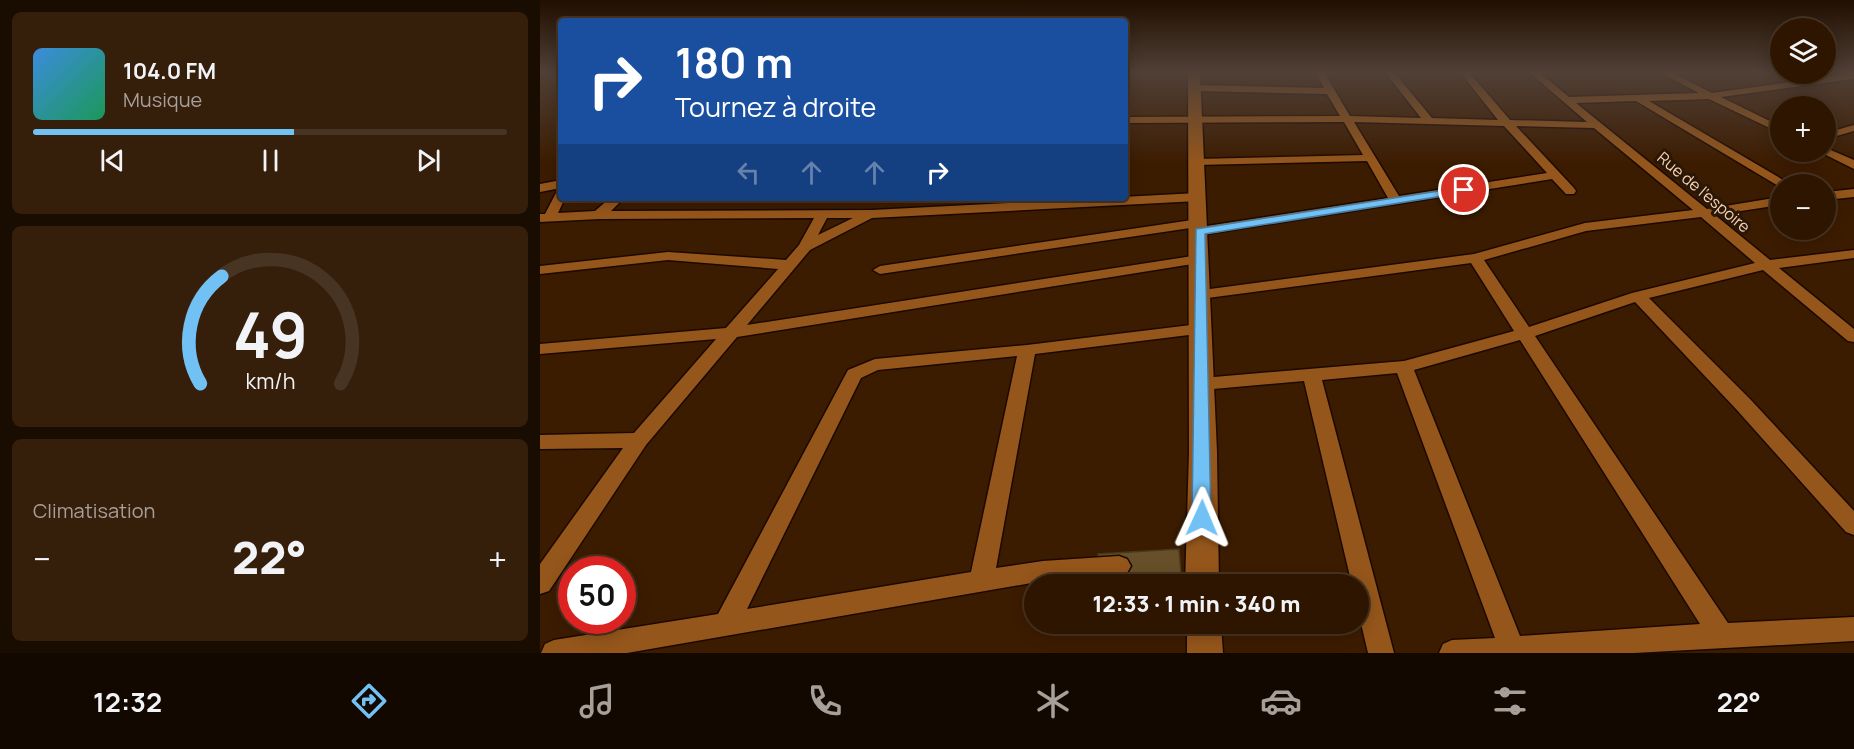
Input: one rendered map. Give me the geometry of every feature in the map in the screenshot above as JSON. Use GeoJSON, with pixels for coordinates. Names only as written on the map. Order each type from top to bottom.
{"type":"FeatureCollection","features":[{"type":"Feature","properties":{"kind":"main road"},"geometry":{"type":"LineString","coordinates":[[1194,569],[1202,384],[1195,102]]}},
{"type":"Feature","properties":{"kind":"main road"},"geometry":{"type":"LineString","coordinates":[[1204,634],[1205,653]]}},
{"type":"Feature","properties":{"kind":"street"},"geometry":{"type":"LineString","coordinates":[[1337,102],[1396,201]]}},
{"type":"Feature","properties":{"kind":"street"},"geometry":{"type":"LineString","coordinates":[[1414,102],[1428,120]]}},
{"type":"Feature","properties":{"kind":"street"},"geometry":{"type":"LineString","coordinates":[[1490,102],[1570,191]]}},
{"type":"Feature","properties":{"kind":"street","name":"Rue de l'espoire"},"geometry":{"type":"LineString","coordinates":[[1571,102],[1854,338]]}},
{"type":"Feature","properties":{"kind":"street"},"geometry":{"type":"LineString","coordinates":[[1645,102],[1770,176]]}},
{"type":"Feature","properties":{"kind":"street"},"geometry":{"type":"LineString","coordinates":[[1722,102],[1770,125]]}},
{"type":"Feature","properties":{"kind":"street"},"geometry":{"type":"LineString","coordinates":[[1128,120],[1347,118],[1597,125]]}},
{"type":"Feature","properties":{"kind":"street"},"geometry":{"type":"LineString","coordinates":[[1836,133],[1854,128]]}},
{"type":"Feature","properties":{"kind":"street"},"geometry":{"type":"LineString","coordinates":[[1836,156],[1854,165]]}},
{"type":"Feature","properties":{"kind":"street"},"geometry":{"type":"LineString","coordinates":[[1196,162],[1369,158]]}},
{"type":"Feature","properties":{"kind":"street"},"geometry":{"type":"LineString","coordinates":[[880,270],[1396,201],[1555,175]]}},
{"type":"Feature","properties":{"kind":"street"},"geometry":{"type":"LineString","coordinates":[[540,188],[558,185]]}},
{"type":"Feature","properties":{"kind":"street"},"geometry":{"type":"LineString","coordinates":[[1836,195],[1854,193]]}},
{"type":"Feature","properties":{"kind":"street"},"geometry":{"type":"LineString","coordinates":[[1128,199],[1198,197]]}},
{"type":"Feature","properties":{"kind":"street"},"geometry":{"type":"LineString","coordinates":[[540,232],[558,200]]}},
{"type":"Feature","properties":{"kind":"street"},"geometry":{"type":"LineString","coordinates":[[599,215],[615,201]]}},
{"type":"Feature","properties":{"kind":"street"},"geometry":{"type":"LineString","coordinates":[[548,218],[599,215],[822,216],[872,214],[973,204],[1072,201]]}},
{"type":"Feature","properties":{"kind":"street"},"geometry":{"type":"LineString","coordinates":[[1200,294],[1474,258],[1585,228],[1770,203]]}},
{"type":"Feature","properties":{"kind":"street"},"geometry":{"type":"LineString","coordinates":[[806,247],[872,214]]}},
{"type":"Feature","properties":{"kind":"street"},"geometry":{"type":"LineString","coordinates":[[541,580],[639,440],[806,247],[822,216]]}},
{"type":"Feature","properties":{"kind":"street"},"geometry":{"type":"LineString","coordinates":[[1202,384],[1404,367],[1524,334],[1638,296],[1764,265],[1854,254]]}},
{"type":"Feature","properties":{"kind":"street"},"geometry":{"type":"LineString","coordinates":[[540,270],[660,257],[789,265]]}},
{"type":"Feature","properties":{"kind":"street"},"geometry":{"type":"LineString","coordinates":[[1474,258],[1721,635]]}},
{"type":"Feature","properties":{"kind":"street"},"geometry":{"type":"LineString","coordinates":[[540,349],[730,333],[1199,259]]}},
{"type":"Feature","properties":{"kind":"street"},"geometry":{"type":"LineString","coordinates":[[1638,296],[1743,404],[1854,526]]}},
{"type":"Feature","properties":{"kind":"street"},"geometry":{"type":"LineString","coordinates":[[725,626],[854,374],[875,365],[1027,350],[1199,329]]}},
{"type":"Feature","properties":{"kind":"street"},"geometry":{"type":"LineString","coordinates":[[981,582],[1027,350]]}},
{"type":"Feature","properties":{"kind":"street"},"geometry":{"type":"LineString","coordinates":[[1404,367],[1513,650]]}},
{"type":"Feature","properties":{"kind":"street"},"geometry":{"type":"LineString","coordinates":[[1312,376],[1381,653]]}},
{"type":"Feature","properties":{"kind":"street"},"geometry":{"type":"LineString","coordinates":[[540,442],[639,440]]}},
{"type":"Feature","properties":{"kind":"street"},"geometry":{"type":"LineString","coordinates":[[554,653],[1043,571],[1144,564]]}},
{"type":"Feature","properties":{"kind":"street"},"geometry":{"type":"LineString","coordinates":[[1452,653],[1721,635],[1854,629]]}},
{"type":"Feature","properties":{"kind":"building"},"geometry":{"type":"Polygon","coordinates":[[[1179,549],[1181,574],[1097,574],[1098,554],[1179,549]]]}},
{"type":"Feature","properties":{"kind":"route"},"geometry":{"type":"LineString","coordinates":[[1202,518],[1200,231],[1464,190]]}}]}
